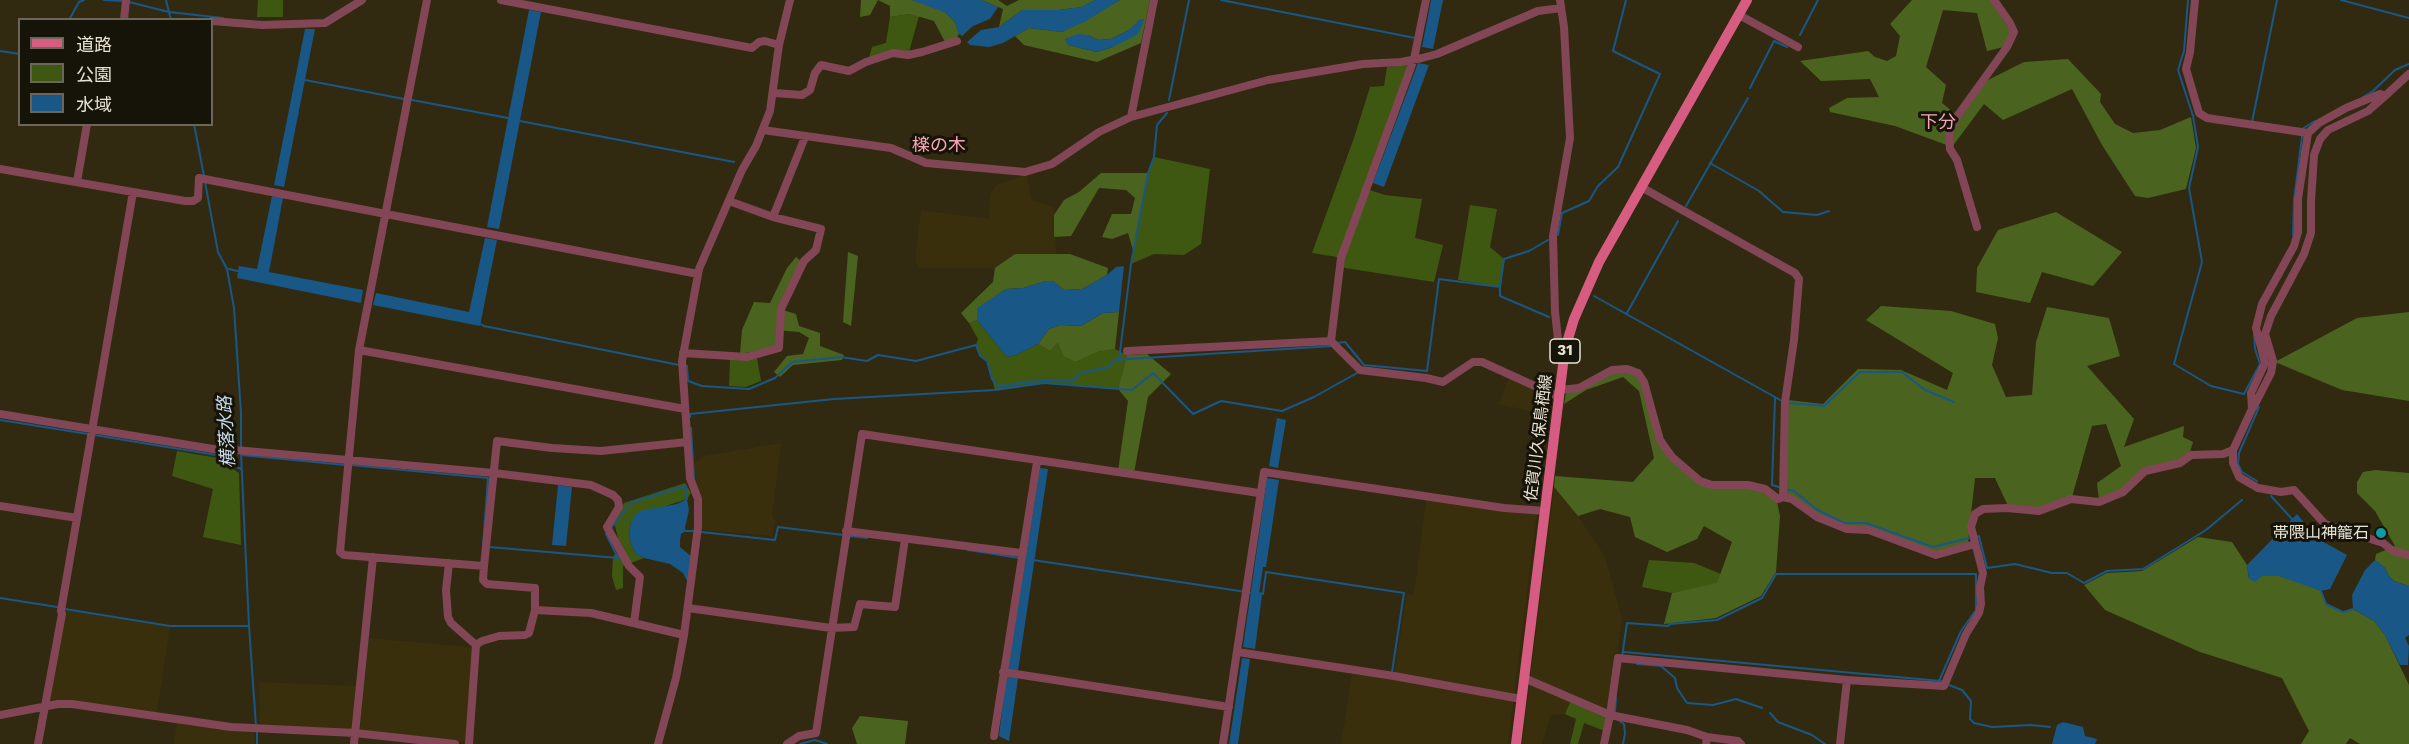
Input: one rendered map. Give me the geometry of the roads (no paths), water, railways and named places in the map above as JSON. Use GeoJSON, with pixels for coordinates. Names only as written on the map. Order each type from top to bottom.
{"type":"FeatureCollection","features":[{"type":"Feature","properties":{"kind":"main road","name":"佐賀川久保鳥栖線"},"geometry":{"type":"LineString","coordinates":[[1516,744],[1565,349],[1578,309],[1599,262],[1747,0]]}},
{"type":"Feature","properties":{"kind":"street"},"geometry":{"type":"LineString","coordinates":[[213,21],[262,26],[325,23],[362,0]]}},
{"type":"Feature","properties":{"kind":"street"},"geometry":{"type":"LineString","coordinates":[[428,0],[359,350],[340,552],[344,555],[484,566]]}},
{"type":"Feature","properties":{"kind":"street"},"geometry":{"type":"LineString","coordinates":[[501,0],[752,48],[759,42],[765,41],[779,45]]}},
{"type":"Feature","properties":{"kind":"street"},"geometry":{"type":"LineString","coordinates":[[658,744],[676,678],[698,532],[698,500],[692,481],[687,442],[682,361],[698,274],[763,130],[774,93],[779,45],[790,0]]}},
{"type":"Feature","properties":{"kind":"street"},"geometry":{"type":"LineString","coordinates":[[1131,117],[1154,0]]}},
{"type":"Feature","properties":{"kind":"street"},"geometry":{"type":"LineString","coordinates":[[1334,343],[1341,258],[1422,58],[1426,0]]}},
{"type":"Feature","properties":{"kind":"street"},"geometry":{"type":"LineString","coordinates":[[1977,227],[1957,160],[1950,149],[1949,133],[1958,115],[2007,48],[2014,32],[1994,0]]}},
{"type":"Feature","properties":{"kind":"street"},"geometry":{"type":"LineString","coordinates":[[2194,0],[2190,52],[2186,69],[2199,113],[2207,118],[2308,133]]}},
{"type":"Feature","properties":{"kind":"street"},"geometry":{"type":"LineString","coordinates":[[124,18],[125,3]]}},
{"type":"Feature","properties":{"kind":"street"},"geometry":{"type":"LineString","coordinates":[[763,130],[891,148],[926,163],[1025,172],[1052,164],[1099,132],[1131,117],[1268,80],[1363,64],[1401,62],[1422,58],[1538,11],[1561,4],[1570,138],[1553,236],[1555,312],[1558,339],[1565,349]]}},
{"type":"Feature","properties":{"kind":"street"},"geometry":{"type":"LineString","coordinates":[[1739,15],[1798,47]]}},
{"type":"Feature","properties":{"kind":"street"},"geometry":{"type":"LineString","coordinates":[[774,93],[802,95],[810,90],[815,73],[821,65],[849,71],[893,53],[908,55],[957,41]]}},
{"type":"Feature","properties":{"kind":"street"},"geometry":{"type":"LineString","coordinates":[[2409,74],[2368,111],[2328,130],[2320,139],[2314,156],[2311,233],[2304,254],[2271,316],[2265,334],[2273,361],[2271,373],[2233,450],[2233,463],[2239,477],[2258,488],[2281,492],[2294,490],[2325,524],[2383,543],[2393,551],[2409,555]]}},
{"type":"Feature","properties":{"kind":"street"},"geometry":{"type":"LineString","coordinates":[[2252,409],[2251,393],[2265,363],[2256,328],[2262,304],[2296,239],[2302,166],[2308,133],[2319,123],[2346,108],[2380,94],[2385,96]]}},
{"type":"Feature","properties":{"kind":"street"},"geometry":{"type":"LineString","coordinates":[[77,182],[87,126]]}},
{"type":"Feature","properties":{"kind":"street"},"geometry":{"type":"LineString","coordinates":[[773,217],[805,137]]}},
{"type":"Feature","properties":{"kind":"street"},"geometry":{"type":"LineString","coordinates":[[0,169],[193,201],[198,198],[200,178],[698,274]]}},
{"type":"Feature","properties":{"kind":"street"},"geometry":{"type":"LineString","coordinates":[[1641,187],[1795,273],[1799,279],[1794,340],[1785,402],[1783,496]]}},
{"type":"Feature","properties":{"kind":"street"},"geometry":{"type":"LineString","coordinates":[[38,744],[133,192]]}},
{"type":"Feature","properties":{"kind":"street"},"geometry":{"type":"LineString","coordinates":[[682,361],[747,357],[779,348],[781,309],[804,261],[816,250],[821,229],[773,217],[729,201]]}},
{"type":"Feature","properties":{"kind":"street"},"geometry":{"type":"LineString","coordinates":[[1127,351],[1334,343],[1360,370],[1443,382],[1473,362],[1482,362],[1559,394],[1579,388],[1612,370],[1627,369],[1638,373],[1644,382],[1660,440],[1672,457],[1700,481],[1712,485],[1748,484],[1765,489],[1778,500],[1783,496]]}},
{"type":"Feature","properties":{"kind":"street"},"geometry":{"type":"LineString","coordinates":[[359,350],[685,409]]}},
{"type":"Feature","properties":{"kind":"street"},"geometry":{"type":"LineString","coordinates":[[0,414],[91,434],[219,450],[245,450],[347,463],[494,473],[591,485],[618,500],[619,507],[609,530],[629,566],[640,577],[634,623]]}},
{"type":"Feature","properties":{"kind":"street"},"geometry":{"type":"LineString","coordinates":[[787,744],[799,736],[816,733],[862,434],[1260,494]]}},
{"type":"Feature","properties":{"kind":"street"},"geometry":{"type":"LineString","coordinates":[[476,645],[499,636],[529,633],[535,610],[535,588],[488,584],[483,580],[498,441],[601,452],[687,442]]}},
{"type":"Feature","properties":{"kind":"street"},"geometry":{"type":"LineString","coordinates":[[1604,744],[1621,658],[1847,680],[1945,683],[1965,634],[1979,614],[1981,604],[1980,587],[1983,573],[1971,527],[1975,514],[1983,509],[2007,508],[2039,511],[2071,499],[2099,502],[2123,492],[2145,471],[2180,463],[2191,455],[2223,454],[2233,450]]}},
{"type":"Feature","properties":{"kind":"street"},"geometry":{"type":"LineString","coordinates":[[994,736],[1036,462]]}},
{"type":"Feature","properties":{"kind":"street"},"geometry":{"type":"LineString","coordinates":[[1223,744],[1264,472],[1504,508],[1545,511]]}},
{"type":"Feature","properties":{"kind":"street"},"geometry":{"type":"LineString","coordinates":[[1783,496],[1792,499],[1817,517],[1847,529],[1869,530],[1936,555],[1975,544]]}},
{"type":"Feature","properties":{"kind":"street"},"geometry":{"type":"LineString","coordinates":[[0,506],[77,518]]}},
{"type":"Feature","properties":{"kind":"street"},"geometry":{"type":"LineString","coordinates":[[846,536],[1020,557]]}},
{"type":"Feature","properties":{"kind":"street"},"geometry":{"type":"LineString","coordinates":[[688,608],[831,628],[854,627],[860,604],[895,607],[904,543]]}},
{"type":"Feature","properties":{"kind":"street"},"geometry":{"type":"LineString","coordinates":[[354,744],[373,557]]}},
{"type":"Feature","properties":{"kind":"street"},"geometry":{"type":"LineString","coordinates":[[449,563],[446,590],[448,617],[451,623],[476,645]]}},
{"type":"Feature","properties":{"kind":"street"},"geometry":{"type":"LineString","coordinates":[[535,610],[591,614],[684,635]]}},
{"type":"Feature","properties":{"kind":"street"},"geometry":{"type":"LineString","coordinates":[[469,744],[476,645]]}},
{"type":"Feature","properties":{"kind":"street"},"geometry":{"type":"LineString","coordinates":[[1238,652],[1394,676],[1521,699]]}},
{"type":"Feature","properties":{"kind":"street"},"geometry":{"type":"LineString","coordinates":[[1003,672],[1229,707]]}},
{"type":"Feature","properties":{"kind":"street"},"geometry":{"type":"LineString","coordinates":[[1524,678],[1611,711],[1687,730],[1706,741],[1738,741],[1741,744]]}},
{"type":"Feature","properties":{"kind":"street"},"geometry":{"type":"LineString","coordinates":[[1840,744],[1847,680]]}},
{"type":"Feature","properties":{"kind":"street"},"geometry":{"type":"LineString","coordinates":[[0,715],[72,704],[250,728],[355,733],[455,744]]}},
{"type":"Feature","properties":{"kind":"water"},"geometry":{"type":"Polygon","coordinates":[[[912,0],[981,0],[998,7],[990,19],[973,26],[962,36],[955,22],[946,13],[912,0]]]}},
{"type":"Feature","properties":{"kind":"water"},"geometry":{"type":"Polygon","coordinates":[[[1095,0],[1120,0],[1086,21],[1062,32],[1029,28],[1003,43],[989,47],[970,45],[967,42],[981,30],[999,27],[1022,10],[1058,10],[1081,7],[1095,0]]]}},
{"type":"Feature","properties":{"kind":"water"},"geometry":{"type":"Polygon","coordinates":[[[1431,0],[1443,0],[1433,49],[1422,47],[1431,0]]]}},
{"type":"Feature","properties":{"kind":"water"},"geometry":{"type":"Polygon","coordinates":[[[529,10],[541,12],[499,229],[487,227],[529,10]]]}},
{"type":"Feature","properties":{"kind":"water"},"geometry":{"type":"Polygon","coordinates":[[[1140,19],[1144,19],[1137,35],[1097,52],[1068,45],[1065,39],[1078,34],[1088,35],[1098,40],[1111,39],[1129,30],[1140,19]]]}},
{"type":"Feature","properties":{"kind":"water"},"geometry":{"type":"Polygon","coordinates":[[[305,29],[315,29],[284,187],[274,185],[305,29]]]}},
{"type":"Feature","properties":{"kind":"water"},"geometry":{"type":"Polygon","coordinates":[[[1418,63],[1429,65],[1384,187],[1373,183],[1418,63]]]}},
{"type":"Feature","properties":{"kind":"water"},"geometry":{"type":"Polygon","coordinates":[[[272,196],[283,198],[269,272],[363,290],[361,303],[237,278],[239,266],[257,269],[272,196]]]}},
{"type":"Feature","properties":{"kind":"water"},"geometry":{"type":"Polygon","coordinates":[[[485,238],[497,240],[480,326],[373,305],[376,293],[469,312],[485,238]]]}},
{"type":"Feature","properties":{"kind":"water"},"geometry":{"type":"Polygon","coordinates":[[[1124,266],[1119,312],[1103,313],[1081,326],[1060,325],[1049,329],[1038,344],[1016,355],[1007,357],[977,320],[977,308],[1006,289],[1023,288],[1053,281],[1064,290],[1082,289],[1107,275],[1116,267],[1124,266]]]}},
{"type":"Feature","properties":{"kind":"water"},"geometry":{"type":"Polygon","coordinates":[[[1277,418],[1286,420],[1278,468],[1269,466],[1277,418]]]}},
{"type":"Feature","properties":{"kind":"water"},"geometry":{"type":"Polygon","coordinates":[[[1040,468],[1048,469],[1018,671],[1008,670],[1040,468]]]}},
{"type":"Feature","properties":{"kind":"water"},"geometry":{"type":"Polygon","coordinates":[[[1267,478],[1279,480],[1266,567],[1263,567],[1259,594],[1262,595],[1255,649],[1243,647],[1267,478]]]}},
{"type":"Feature","properties":{"kind":"water"},"geometry":{"type":"Polygon","coordinates":[[[558,485],[572,487],[566,546],[552,545],[558,485]]]}},
{"type":"Feature","properties":{"kind":"water"},"geometry":{"type":"Polygon","coordinates":[[[687,499],[689,510],[686,531],[681,534],[680,547],[692,557],[688,583],[683,573],[670,564],[636,554],[629,533],[631,522],[636,514],[644,510],[677,504],[687,499]]]}},
{"type":"Feature","properties":{"kind":"water"},"geometry":{"type":"Polygon","coordinates":[[[2297,514],[2318,539],[2347,555],[2330,589],[2321,591],[2279,576],[2262,576],[2255,582],[2249,579],[2247,565],[2297,514]]]}},
{"type":"Feature","properties":{"kind":"water"},"geometry":{"type":"Polygon","coordinates":[[[2375,560],[2385,568],[2394,581],[2409,586],[2409,635],[2405,638],[2409,646],[2408,665],[2400,665],[2385,635],[2374,621],[2353,609],[2352,595],[2365,570],[2375,560]]]}},
{"type":"Feature","properties":{"kind":"water"},"geometry":{"type":"Polygon","coordinates":[[[1242,658],[1250,659],[1238,744],[1229,744],[1242,658]]]}},
{"type":"Feature","properties":{"kind":"water"},"geometry":{"type":"Polygon","coordinates":[[[1006,676],[1018,678],[1009,741],[999,736],[1006,676]]]}},
{"type":"Feature","properties":{"kind":"water"},"geometry":{"type":"Polygon","coordinates":[[[2063,722],[2083,727],[2085,736],[2097,739],[2095,744],[2052,744],[2057,725],[2063,722]]]}},
{"type":"Feature","properties":{"kind":"waterway"},"geometry":{"type":"LineString","coordinates":[[70,18],[79,2],[84,0]]}},
{"type":"Feature","properties":{"kind":"waterway"},"geometry":{"type":"LineString","coordinates":[[104,0],[123,1]]}},
{"type":"Feature","properties":{"kind":"waterway","name":"横落水路"},"geometry":{"type":"LineString","coordinates":[[166,0],[170,18]]}},
{"type":"Feature","properties":{"kind":"waterway"},"geometry":{"type":"LineString","coordinates":[[1169,100],[1189,0]]}},
{"type":"Feature","properties":{"kind":"waterway"},"geometry":{"type":"LineString","coordinates":[[1221,0],[1415,38],[1221,0]]}},
{"type":"Feature","properties":{"kind":"waterway"},"geometry":{"type":"LineString","coordinates":[[1558,235],[1562,213],[1589,201],[1598,186],[1618,167],[1660,74],[1613,51],[1626,0]]}},
{"type":"Feature","properties":{"kind":"waterway"},"geometry":{"type":"LineString","coordinates":[[1800,35],[1818,0]]}},
{"type":"Feature","properties":{"kind":"waterway"},"geometry":{"type":"LineString","coordinates":[[2188,0],[2184,51],[2178,70],[2193,116],[2198,147],[2189,188],[2202,262],[2174,364],[2211,386],[2244,394],[2260,364],[2255,349],[2254,333]]}},
{"type":"Feature","properties":{"kind":"waterway"},"geometry":{"type":"LineString","coordinates":[[2252,122],[2277,0]]}},
{"type":"Feature","properties":{"kind":"waterway"},"geometry":{"type":"LineString","coordinates":[[2341,0],[2409,18]]}},
{"type":"Feature","properties":{"kind":"waterway"},"geometry":{"type":"LineString","coordinates":[[129,2],[169,12],[223,18]]}},
{"type":"Feature","properties":{"kind":"waterway"},"geometry":{"type":"LineString","coordinates":[[1750,88],[1774,41],[1787,47]]}},
{"type":"Feature","properties":{"kind":"waterway"},"geometry":{"type":"LineString","coordinates":[[0,51],[18,54]]}},
{"type":"Feature","properties":{"kind":"waterway"},"geometry":{"type":"LineString","coordinates":[[2363,97],[2373,91],[2395,70],[2409,64]]}},
{"type":"Feature","properties":{"kind":"waterway"},"geometry":{"type":"LineString","coordinates":[[305,80],[404,99]]}},
{"type":"Feature","properties":{"kind":"waterway"},"geometry":{"type":"LineString","coordinates":[[1686,206],[1748,98]]}},
{"type":"Feature","properties":{"kind":"waterway"},"geometry":{"type":"LineString","coordinates":[[412,100],[508,118]]}},
{"type":"Feature","properties":{"kind":"waterway"},"geometry":{"type":"LineString","coordinates":[[1119,360],[1131,264],[1148,173],[1154,157],[1157,125],[1167,113]]}},
{"type":"Feature","properties":{"kind":"waterway"},"geometry":{"type":"LineString","coordinates":[[520,121],[734,162]]}},
{"type":"Feature","properties":{"kind":"waterway"},"geometry":{"type":"LineString","coordinates":[[2302,129],[2315,121]]}},
{"type":"Feature","properties":{"kind":"waterway","name":"横落水路"},"geometry":{"type":"LineString","coordinates":[[194,126],[204,176]]}},
{"type":"Feature","properties":{"kind":"waterway"},"geometry":{"type":"LineString","coordinates":[[2293,235],[2294,200],[2302,136]]}},
{"type":"Feature","properties":{"kind":"waterway"},"geometry":{"type":"LineString","coordinates":[[1710,163],[1759,191],[1783,212],[1817,215],[1829,211]]}},
{"type":"Feature","properties":{"kind":"waterway","name":"横落水路"},"geometry":{"type":"LineString","coordinates":[[205,182],[218,252],[227,269],[234,308],[241,448]]}},
{"type":"Feature","properties":{"kind":"waterway"},"geometry":{"type":"LineString","coordinates":[[1627,313],[1678,221]]}},
{"type":"Feature","properties":{"kind":"waterway"},"geometry":{"type":"LineString","coordinates":[[1500,287],[1504,259],[1529,251],[1548,240]]}},
{"type":"Feature","properties":{"kind":"waterway"},"geometry":{"type":"LineString","coordinates":[[229,269],[241,272]]}},
{"type":"Feature","properties":{"kind":"waterway"},"geometry":{"type":"LineString","coordinates":[[1336,343],[1345,342],[1364,365],[1427,371],[1439,279],[1500,287],[1500,296],[1549,317]]}},
{"type":"Feature","properties":{"kind":"waterway"},"geometry":{"type":"LineString","coordinates":[[1594,296],[1782,401]]}},
{"type":"Feature","properties":{"kind":"waterway"},"geometry":{"type":"LineString","coordinates":[[479,323],[484,326],[679,365]]}},
{"type":"Feature","properties":{"kind":"waterway"},"geometry":{"type":"LineString","coordinates":[[685,366],[687,366],[688,381],[702,386],[749,389],[775,378],[792,362],[841,357],[867,361],[878,355],[916,361],[976,345],[980,356],[987,361],[992,379],[998,386],[1043,380],[1073,381],[1080,373],[1109,367],[1114,360],[1332,346]]}},
{"type":"Feature","properties":{"kind":"waterway"},"geometry":{"type":"LineString","coordinates":[[1789,403],[1824,406],[1860,372],[1902,372],[1925,390],[1954,402]]}},
{"type":"Feature","properties":{"kind":"waterway"},"geometry":{"type":"LineString","coordinates":[[690,417],[690,414],[834,399],[995,390],[1044,383],[1132,390],[1153,373],[1193,414],[1221,401],[1282,411],[1314,397],[1357,373]]}},
{"type":"Feature","properties":{"kind":"waterway"},"geometry":{"type":"LineString","coordinates":[[1775,397],[1772,485],[1779,487]]}},
{"type":"Feature","properties":{"kind":"waterway"},"geometry":{"type":"LineString","coordinates":[[2257,481],[2242,472],[2238,464],[2239,453],[2259,407]]}},
{"type":"Feature","properties":{"kind":"waterway"},"geometry":{"type":"LineString","coordinates":[[0,420],[88,434]]}},
{"type":"Feature","properties":{"kind":"waterway"},"geometry":{"type":"LineString","coordinates":[[691,428],[694,479]]}},
{"type":"Feature","properties":{"kind":"waterway"},"geometry":{"type":"LineString","coordinates":[[94,435],[222,456],[229,464],[241,469]]}},
{"type":"Feature","properties":{"kind":"waterway","name":"横落水路"},"geometry":{"type":"LineString","coordinates":[[241,453],[256,726]]}},
{"type":"Feature","properties":{"kind":"waterway"},"geometry":{"type":"LineString","coordinates":[[241,455],[345,465]]}},
{"type":"Feature","properties":{"kind":"waterway"},"geometry":{"type":"LineString","coordinates":[[351,465],[488,478],[483,546]]}},
{"type":"Feature","properties":{"kind":"waterway"},"geometry":{"type":"LineString","coordinates":[[612,527],[632,502],[686,486],[687,499]]}},
{"type":"Feature","properties":{"kind":"waterway"},"geometry":{"type":"LineString","coordinates":[[1786,489],[1794,491],[1816,509],[1844,523],[1866,523],[1933,547],[1969,538]]}},
{"type":"Feature","properties":{"kind":"waterway"},"geometry":{"type":"LineString","coordinates":[[2271,496],[2292,519]]}},
{"type":"Feature","properties":{"kind":"waterway"},"geometry":{"type":"LineString","coordinates":[[1976,537],[1979,536],[1987,568],[2015,564],[2052,573],[2067,573],[2084,583],[2107,571],[2143,569],[2206,530],[2242,500]]}},
{"type":"Feature","properties":{"kind":"waterway"},"geometry":{"type":"LineString","coordinates":[[701,532],[775,540],[778,527],[843,535]]}},
{"type":"Feature","properties":{"kind":"waterway"},"geometry":{"type":"LineString","coordinates":[[489,547],[618,558],[606,534],[608,531]]}},
{"type":"Feature","properties":{"kind":"waterway"},"geometry":{"type":"LineString","coordinates":[[686,531],[696,531]]}},
{"type":"Feature","properties":{"kind":"waterway"},"geometry":{"type":"LineString","coordinates":[[849,536],[867,538]]}},
{"type":"Feature","properties":{"kind":"waterway"},"geometry":{"type":"LineString","coordinates":[[968,550],[1019,558]]}},
{"type":"Feature","properties":{"kind":"waterway"},"geometry":{"type":"LineString","coordinates":[[1033,560],[1253,593]]}},
{"type":"Feature","properties":{"kind":"waterway"},"geometry":{"type":"LineString","coordinates":[[1259,593],[1263,594],[1266,572],[1404,593],[1392,672]]}},
{"type":"Feature","properties":{"kind":"waterway"},"geometry":{"type":"LineString","coordinates":[[1622,657],[1627,623],[1668,626],[1717,620],[1762,598],[1776,574],[1976,574],[1976,610],[1961,631],[1939,681]]}},
{"type":"Feature","properties":{"kind":"waterway"},"geometry":{"type":"LineString","coordinates":[[2321,591],[2326,604],[2343,612],[2353,609]]}},
{"type":"Feature","properties":{"kind":"waterway"},"geometry":{"type":"LineString","coordinates":[[0,598],[57,607]]}},
{"type":"Feature","properties":{"kind":"waterway"},"geometry":{"type":"LineString","coordinates":[[65,609],[170,626],[249,626]]}},
{"type":"Feature","properties":{"kind":"waterway"},"geometry":{"type":"LineString","coordinates":[[1624,652],[1941,681]]}},
{"type":"Feature","properties":{"kind":"waterway"},"geometry":{"type":"LineString","coordinates":[[1637,664],[1661,666],[1675,678],[1677,688],[1687,703],[1713,705],[1736,699],[1762,708]]}},
{"type":"Feature","properties":{"kind":"waterway"},"geometry":{"type":"LineString","coordinates":[[1949,685],[1962,690],[1971,701],[1970,719],[1974,723],[1992,727],[2031,725],[2050,727]]}},
{"type":"Feature","properties":{"kind":"waterway"},"geometry":{"type":"LineString","coordinates":[[1613,712],[1615,712],[1616,698]]}},
{"type":"Feature","properties":{"kind":"waterway"},"geometry":{"type":"LineString","coordinates":[[1770,713],[1778,722],[1812,735],[1825,744]]}},
{"type":"Feature","properties":{"kind":"waterway"},"geometry":{"type":"LineString","coordinates":[[1618,720],[1624,724],[1623,744]]}},
{"type":"Feature","properties":{"kind":"waterway","name":"横落水路"},"geometry":{"type":"LineString","coordinates":[[257,732],[257,744]]}},
{"type":"Feature","properties":{"kind":"waterway"},"geometry":{"type":"LineString","coordinates":[[800,744],[815,740],[827,744]]}},
{"type":"Feature","properties":{"kind":"place","name":"帯隈山神籠石"},"geometry":{"type":"Point","coordinates":[2381,533]}},
{"type":"Feature","properties":{"kind":"district","name":"下分"},"geometry":{"type":"Point","coordinates":[1938,123]}},
{"type":"Feature","properties":{"kind":"district","name":"檪の木"},"geometry":{"type":"Point","coordinates":[939,146]}}]}
